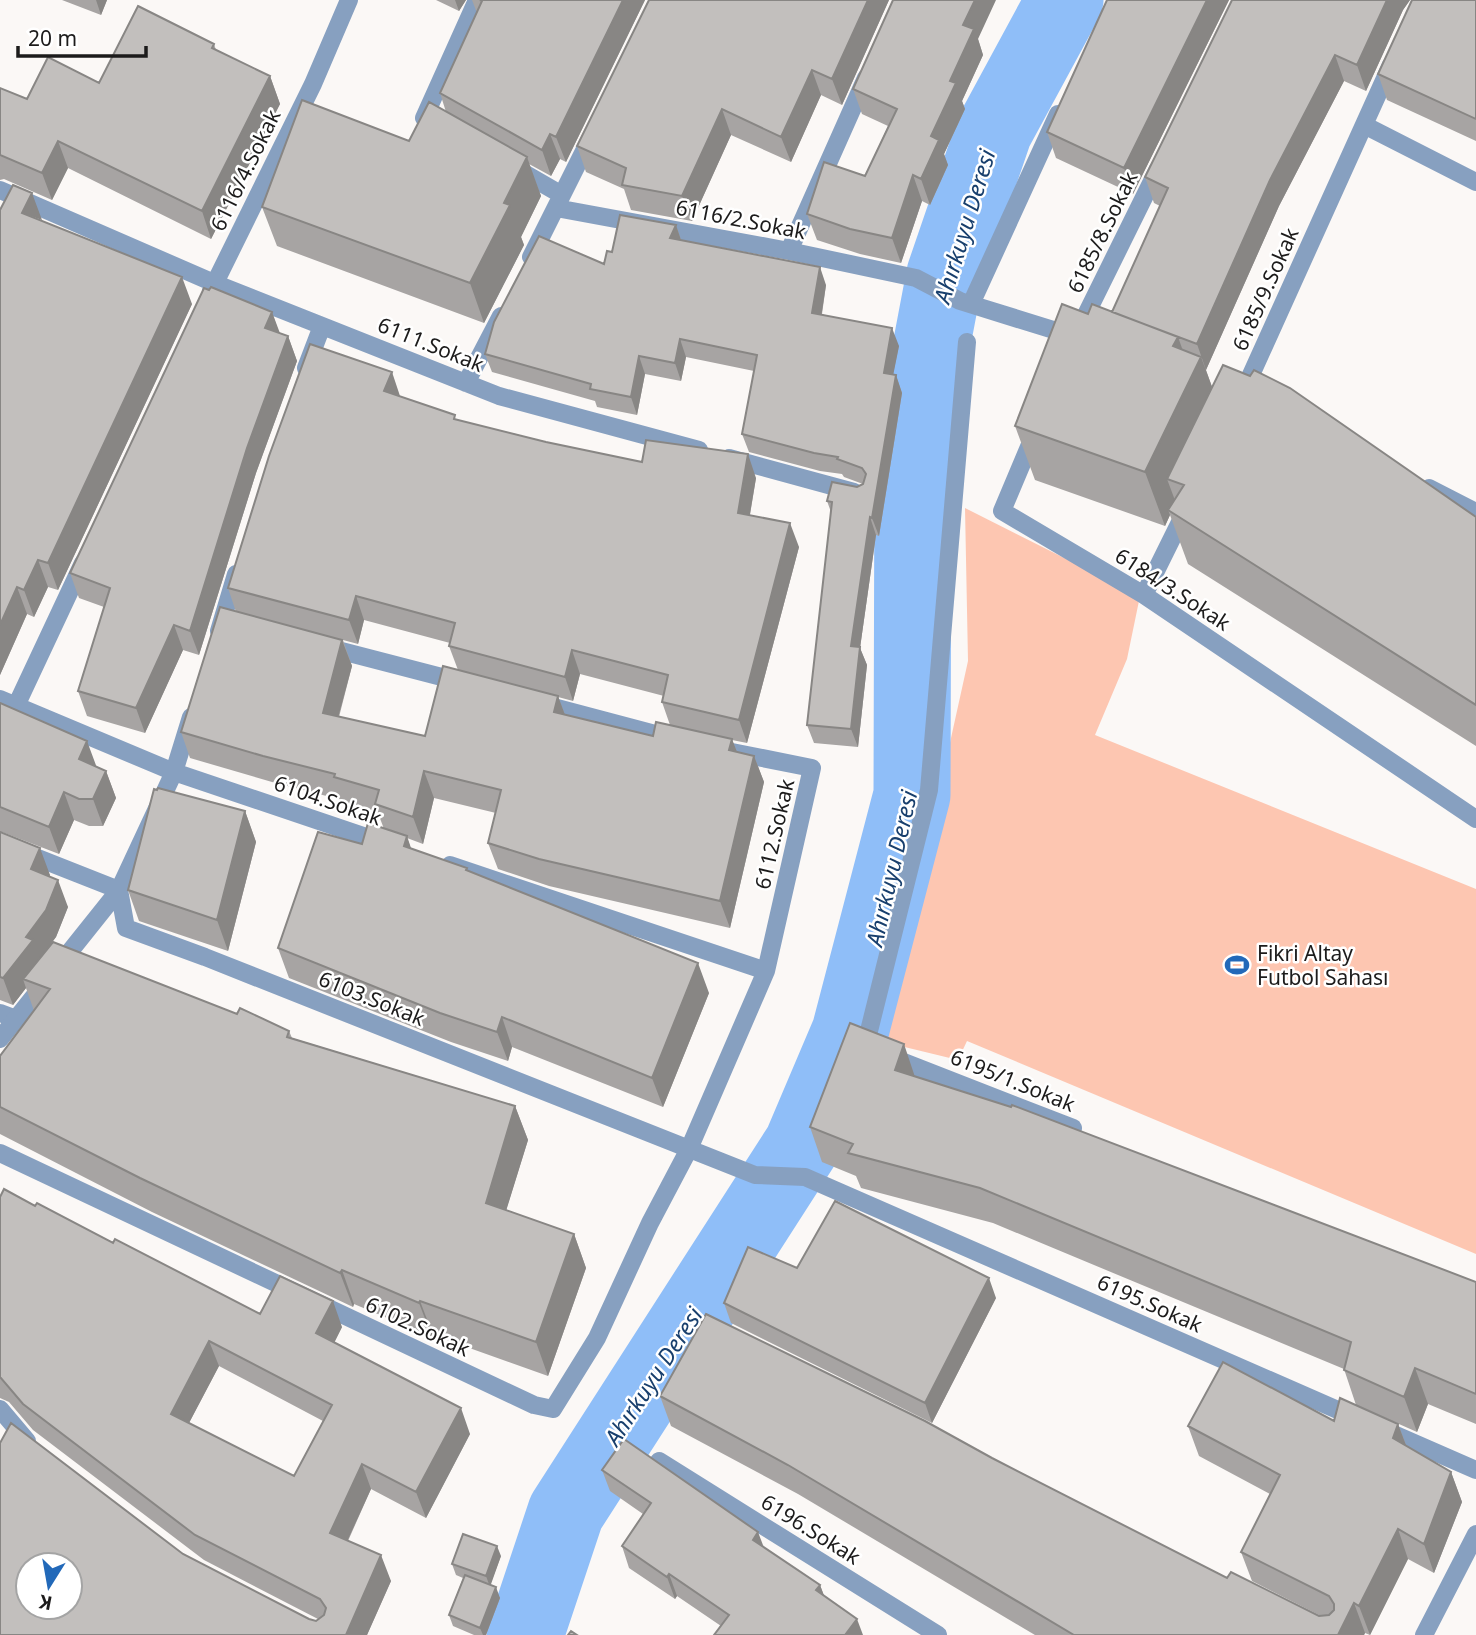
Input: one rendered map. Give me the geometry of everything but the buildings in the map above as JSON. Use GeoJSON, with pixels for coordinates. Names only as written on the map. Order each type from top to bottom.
{"type":"FeatureCollection","features":[{"type":"Feature","properties":{"kind":"street","name":"6116/4.Sokak"},"geometry":{"type":"LineString","coordinates":[[203,308],[313,84],[349,0]]}},
{"type":"Feature","properties":{"kind":"street"},"geometry":{"type":"LineString","coordinates":[[447,131],[424,118],[477,0]]}},
{"type":"Feature","properties":{"kind":"street","name":"6185/9.Sokak"},"geometry":{"type":"LineString","coordinates":[[1232,414],[1397,52]]}},
{"type":"Feature","properties":{"kind":"street"},"geometry":{"type":"LineString","coordinates":[[789,251],[873,63]]}},
{"type":"Feature","properties":{"kind":"street"},"geometry":{"type":"LineString","coordinates":[[966,302],[1064,101]]}},
{"type":"Feature","properties":{"kind":"street"},"geometry":{"type":"LineString","coordinates":[[520,278],[598,122]]}},
{"type":"Feature","properties":{"kind":"street"},"geometry":{"type":"LineString","coordinates":[[1364,125],[1476,182]]}},
{"type":"Feature","properties":{"kind":"street","name":"6185/8.Sokak"},"geometry":{"type":"LineString","coordinates":[[1080,339],[1169,148]]}},
{"type":"Feature","properties":{"kind":"street","name":"6116/2.Sokak"},"geometry":{"type":"LineString","coordinates":[[505,163],[559,201],[916,278],[966,302],[1080,339]]}},
{"type":"Feature","properties":{"kind":"street","name":"6111.Sokak"},"geometry":{"type":"LineString","coordinates":[[0,190],[15,205],[499,396],[861,494]]}},
{"type":"Feature","properties":{"kind":"street"},"geometry":{"type":"LineString","coordinates":[[466,383],[508,301]]}},
{"type":"Feature","properties":{"kind":"street"},"geometry":{"type":"LineString","coordinates":[[299,388],[321,326]]}},
{"type":"Feature","properties":{"kind":"street","name":"6195/1.Sokak"},"geometry":{"type":"LineString","coordinates":[[967,342],[929,790],[865,1047],[1094,1137]]}},
{"type":"Feature","properties":{"kind":"street","name":"6184/3.Sokak"},"geometry":{"type":"LineString","coordinates":[[1040,422],[1002,511],[1144,595],[1476,819]]}},
{"type":"Feature","properties":{"kind":"street"},"geometry":{"type":"LineString","coordinates":[[1414,481],[1476,512]]}},
{"type":"Feature","properties":{"kind":"street"},"geometry":{"type":"LineString","coordinates":[[1144,595],[1193,495]]}},
{"type":"Feature","properties":{"kind":"street"},"geometry":{"type":"LineString","coordinates":[[8,703],[92,544]]}},
{"type":"Feature","properties":{"kind":"street"},"geometry":{"type":"LineString","coordinates":[[214,645],[229,621],[243,554]]}},
{"type":"Feature","properties":{"kind":"street"},"geometry":{"type":"LineString","coordinates":[[315,644],[473,686]]}},
{"type":"Feature","properties":{"kind":"street"},"geometry":{"type":"LineString","coordinates":[[0,1039],[8,1016],[119,890],[173,772],[198,696]]}},
{"type":"Feature","properties":{"kind":"street"},"geometry":{"type":"LineString","coordinates":[[526,700],[685,741]]}},
{"type":"Feature","properties":{"kind":"street","name":"6104.Sokak"},"geometry":{"type":"LineString","coordinates":[[8,703],[173,772],[397,847]]}},
{"type":"Feature","properties":{"kind":"street","name":"6112.Sokak"},"geometry":{"type":"LineString","coordinates":[[711,747],[812,768],[766,971]]}},
{"type":"Feature","properties":{"kind":"street"},"geometry":{"type":"LineString","coordinates":[[0,843],[119,890]]}},
{"type":"Feature","properties":{"kind":"street"},"geometry":{"type":"LineString","coordinates":[[437,861],[766,971],[689,1149]]}},
{"type":"Feature","properties":{"kind":"street","name":"6103.Sokak"},"geometry":{"type":"LineString","coordinates":[[119,890],[126,928],[755,1175],[805,1177]]}},
{"type":"Feature","properties":{"kind":"street","name":"6102.Sokak"},"geometry":{"type":"LineString","coordinates":[[0,1153],[534,1405],[553,1409],[597,1338],[650,1223],[689,1149]]}},
{"type":"Feature","properties":{"kind":"street","name":"6195.Sokak"},"geometry":{"type":"LineString","coordinates":[[805,1177],[1476,1471]]}},
{"type":"Feature","properties":{"kind":"street"},"geometry":{"type":"LineString","coordinates":[[0,1409],[24,1438],[46,1455]]}},
{"type":"Feature","properties":{"kind":"street","name":"6196.Sokak"},"geometry":{"type":"LineString","coordinates":[[659,1461],[938,1635]]}},
{"type":"Feature","properties":{"kind":"street"},"geometry":{"type":"LineString","coordinates":[[1424,1635],[1476,1534]]}},
{"type":"Feature","properties":{"kind":"shaded area","name":"Fikri Altay Futbol Sahası"},"geometry":{"type":"Polygon","coordinates":[[[965,508],[1140,596],[1127,659],[1095,735],[1476,889],[1476,1254],[967,1041],[958,1060],[884,1042],[968,661],[965,508]]]}},
{"type":"Feature","properties":{"kind":"waterway","name":"Ahırkuyu Deresi"},"geometry":{"type":"LineString","coordinates":[[525,1635],[566,1512],[802,1145],[850,1032],[912,795],[913,443],[945,274],[994,131],[1065,0]]}},
{"type":"Feature","properties":{"kind":"place","name":"Fikri Altay Futbol Sahası"},"geometry":{"type":"Point","coordinates":[1237,965]}}]}
